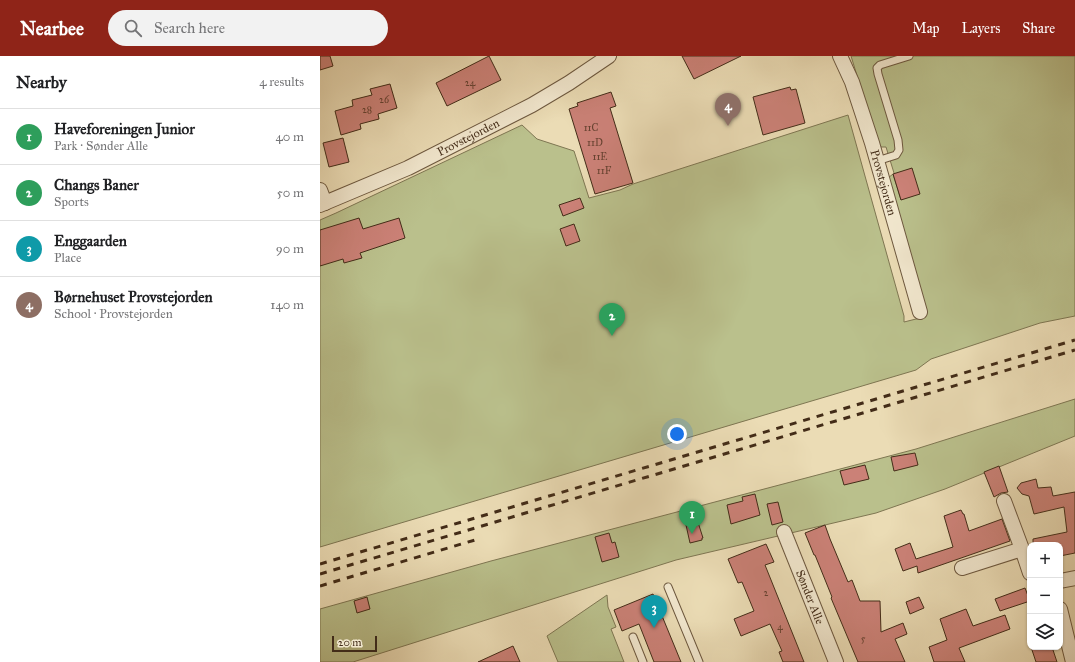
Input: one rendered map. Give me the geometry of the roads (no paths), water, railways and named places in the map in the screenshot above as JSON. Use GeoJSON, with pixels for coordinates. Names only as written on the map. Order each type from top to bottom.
{"type":"FeatureCollection","features":[{"type":"Feature","properties":{"kind":"street","name":"Provstejorden"},"geometry":{"type":"LineString","coordinates":[[322,199],[408,168],[532,105],[569,83],[609,56]]}},
{"type":"Feature","properties":{"kind":"street","name":"Provstejorden"},"geometry":{"type":"LineString","coordinates":[[840,56],[852,82],[877,161],[920,312]]}},
{"type":"Feature","properties":{"kind":"street"},"geometry":{"type":"LineString","coordinates":[[1004,501],[1027,564]]}},
{"type":"Feature","properties":{"kind":"street","name":"Sønder Alle"},"geometry":{"type":"LineString","coordinates":[[784,532],[836,662]]}},
{"type":"Feature","properties":{"kind":"street"},"geometry":{"type":"LineString","coordinates":[[962,568],[1022,549]]}},
{"type":"Feature","properties":{"kind":"street"},"geometry":{"type":"LineString","coordinates":[[1063,580],[1075,578]]}},
{"type":"Feature","properties":{"kind":"street"},"geometry":{"type":"LineString","coordinates":[[1061,614],[1073,662]]}},
{"type":"Feature","properties":{"kind":"lane"},"geometry":{"type":"LineString","coordinates":[[877,161],[896,155],[899,150],[898,140],[877,68],[880,65],[909,56]]}},
{"type":"Feature","properties":{"kind":"lane"},"geometry":{"type":"LineString","coordinates":[[668,587],[699,662]]}},
{"type":"Feature","properties":{"kind":"lane"},"geometry":{"type":"LineString","coordinates":[[633,637],[643,662]]}},
{"type":"Feature","properties":{"kind":"railway"},"geometry":{"type":"LineString","coordinates":[[320,564],[1075,340]]}},
{"type":"Feature","properties":{"kind":"railway"},"geometry":{"type":"LineString","coordinates":[[320,574],[1075,350]]}},
{"type":"Feature","properties":{"kind":"railway"},"geometry":{"type":"LineString","coordinates":[[320,586],[475,540]]}},
{"type":"Feature","properties":{"kind":"place","name":"Børnehuset Provstejorden"},"geometry":{"type":"Point","coordinates":[728,126]}},
{"type":"Feature","properties":{"kind":"place","name":"Changs Baner"},"geometry":{"type":"Point","coordinates":[612,336]}},
{"type":"Feature","properties":{"kind":"place","name":"Haveforeningen Junior"},"geometry":{"type":"Point","coordinates":[692,534]}},
{"type":"Feature","properties":{"kind":"place","name":"Enggaarden"},"geometry":{"type":"Point","coordinates":[654,628]}}]}
